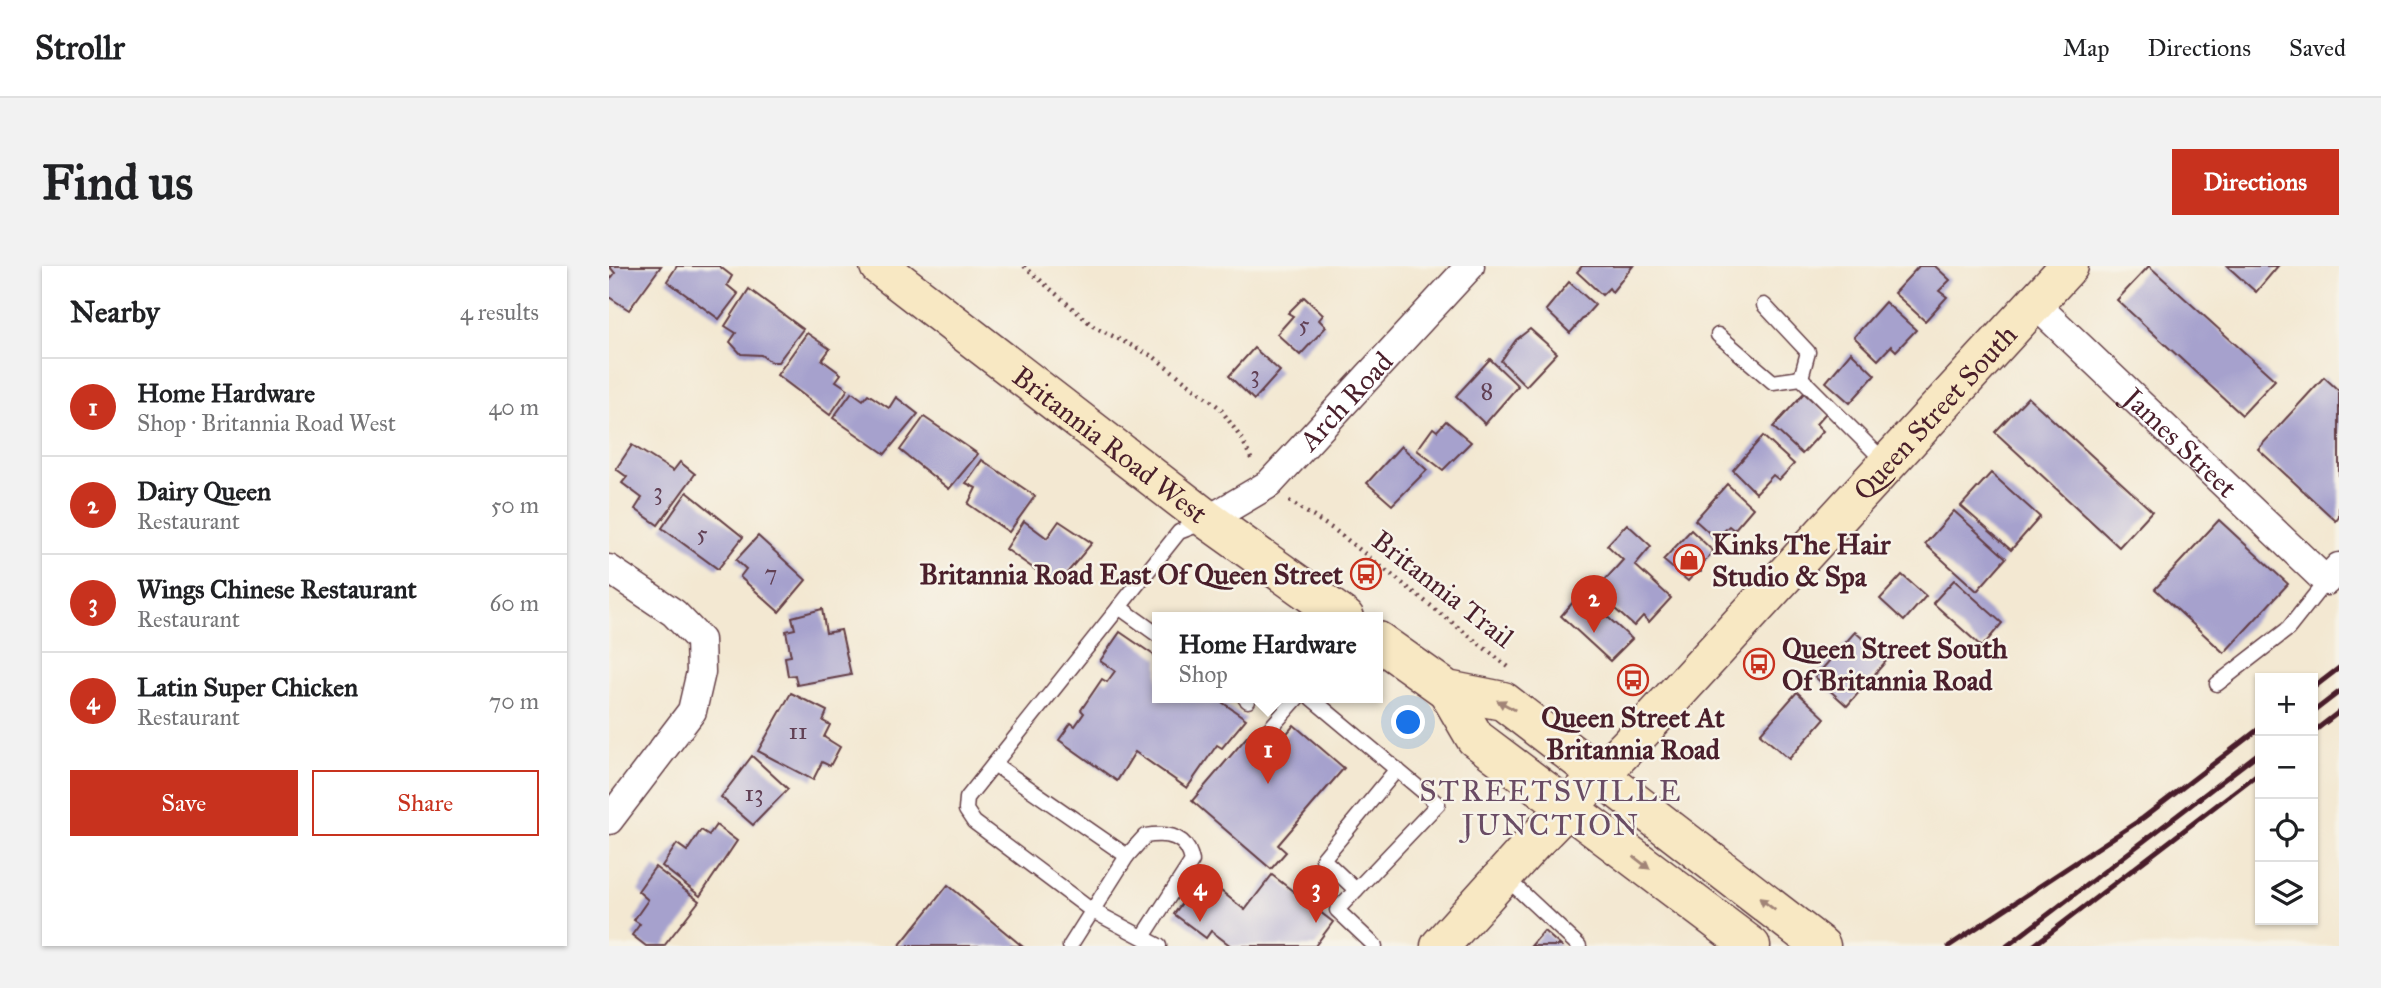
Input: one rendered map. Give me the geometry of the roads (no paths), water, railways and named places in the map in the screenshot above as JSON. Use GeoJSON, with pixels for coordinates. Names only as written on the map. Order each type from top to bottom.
{"type":"FeatureCollection","features":[{"type":"Feature","properties":{"kind":"main road","name":"Britannia Road West"},"geometry":{"type":"LineString","coordinates":[[879,266],[1208,520],[1337,612]]}},
{"type":"Feature","properties":{"kind":"main road","name":"Queen Street South"},"geometry":{"type":"LineString","coordinates":[[1442,945],[2069,266]]}},
{"type":"Feature","properties":{"kind":"main road"},"geometry":{"type":"LineString","coordinates":[[1383,645],[1447,690],[1503,701],[1821,946]]}},
{"type":"Feature","properties":{"kind":"main road"},"geometry":{"type":"LineString","coordinates":[[1447,690],[1475,738],[1751,946]]}},
{"type":"Feature","properties":{"kind":"street","name":"Arch Road"},"geometry":{"type":"LineString","coordinates":[[1208,520],[1269,484],[1470,266]]}},
{"type":"Feature","properties":{"kind":"street","name":"James Street"},"geometry":{"type":"LineString","coordinates":[[2035,304],[2333,574]]}},
{"type":"Feature","properties":{"kind":"street"},"geometry":{"type":"LineString","coordinates":[[609,569],[674,613],[700,640],[701,672],[692,711],[609,820]]}},
{"type":"Feature","properties":{"kind":"lane"},"geometry":{"type":"LineString","coordinates":[[1764,305],[1808,352],[1801,378]]}},
{"type":"Feature","properties":{"kind":"lane"},"geometry":{"type":"LineString","coordinates":[[1719,335],[1773,382],[1801,378]]}},
{"type":"Feature","properties":{"kind":"lane"},"geometry":{"type":"LineString","coordinates":[[1801,378],[1887,464]]}},
{"type":"Feature","properties":{"kind":"lane"},"geometry":{"type":"LineString","coordinates":[[1159,946],[1091,910],[974,822],[966,810],[967,798],[1179,532],[1208,520]]}},
{"type":"Feature","properties":{"kind":"lane"},"geometry":{"type":"LineString","coordinates":[[2217,684],[2288,629],[2333,574]]}},
{"type":"Feature","properties":{"kind":"lane"},"geometry":{"type":"LineString","coordinates":[[1119,607],[1152,631]]}},
{"type":"Feature","properties":{"kind":"lane"},"geometry":{"type":"LineString","coordinates":[[1266,733],[1293,703]]}},
{"type":"Feature","properties":{"kind":"lane"},"geometry":{"type":"LineString","coordinates":[[1317,703],[1438,804],[1338,910],[1375,946]]}},
{"type":"Feature","properties":{"kind":"lane"},"geometry":{"type":"LineString","coordinates":[[994,764],[1127,856]]}},
{"type":"Feature","properties":{"kind":"lane"},"geometry":{"type":"LineString","coordinates":[[1356,890],[1323,859],[1397,769]]}},
{"type":"Feature","properties":{"kind":"lane"},"geometry":{"type":"LineString","coordinates":[[1070,946],[1127,856],[1145,836],[1176,836],[1189,847],[1192,861],[1143,937]]}},
{"type":"Feature","properties":{"kind":"lane"},"geometry":{"type":"LineString","coordinates":[[1504,876],[1579,946]]}},
{"type":"Feature","properties":{"kind":"railway"},"geometry":{"type":"LineString","coordinates":[[2318,684],[2339,668]]}},
{"type":"Feature","properties":{"kind":"railway"},"geometry":{"type":"LineString","coordinates":[[2318,708],[2339,692]]}},
{"type":"Feature","properties":{"kind":"railway"},"geometry":{"type":"LineString","coordinates":[[2318,728],[2339,712]]}},
{"type":"Feature","properties":{"kind":"railway"},"geometry":{"type":"LineString","coordinates":[[1949,946],[2143,818],[2255,732]]}},
{"type":"Feature","properties":{"kind":"railway"},"geometry":{"type":"LineString","coordinates":[[2007,946],[2255,756]]}},
{"type":"Feature","properties":{"kind":"railway"},"geometry":{"type":"LineString","coordinates":[[2033,946],[2255,776]]}},
{"type":"Feature","properties":{"kind":"place","name":"Kinks The Hair Studio & Spa"},"geometry":{"type":"Point","coordinates":[1689,560]}},
{"type":"Feature","properties":{"kind":"place","name":"Britannia Road East Of Queen Street"},"geometry":{"type":"Point","coordinates":[1366,574]}},
{"type":"Feature","properties":{"kind":"place","name":"Dairy Queen"},"geometry":{"type":"Point","coordinates":[1594,633]}},
{"type":"Feature","properties":{"kind":"place","name":"Queen Street South Of Britannia Road"},"geometry":{"type":"Point","coordinates":[1759,664]}},
{"type":"Feature","properties":{"kind":"place","name":"Queen Street At Britannia Road"},"geometry":{"type":"Point","coordinates":[1633,680]}},
{"type":"Feature","properties":{"kind":"place","name":"Home Hardware"},"geometry":{"type":"Point","coordinates":[1268,784]}},
{"type":"Feature","properties":{"kind":"place","name":"Latin Super Chicken"},"geometry":{"type":"Point","coordinates":[1200,922]}},
{"type":"Feature","properties":{"kind":"place","name":"Wings Chinese Restaurant"},"geometry":{"type":"Point","coordinates":[1316,923]}},
{"type":"Feature","properties":{"kind":"district","name":"STREETSVILLE JUNCTION"},"geometry":{"type":"Point","coordinates":[1551,808]}}]}
